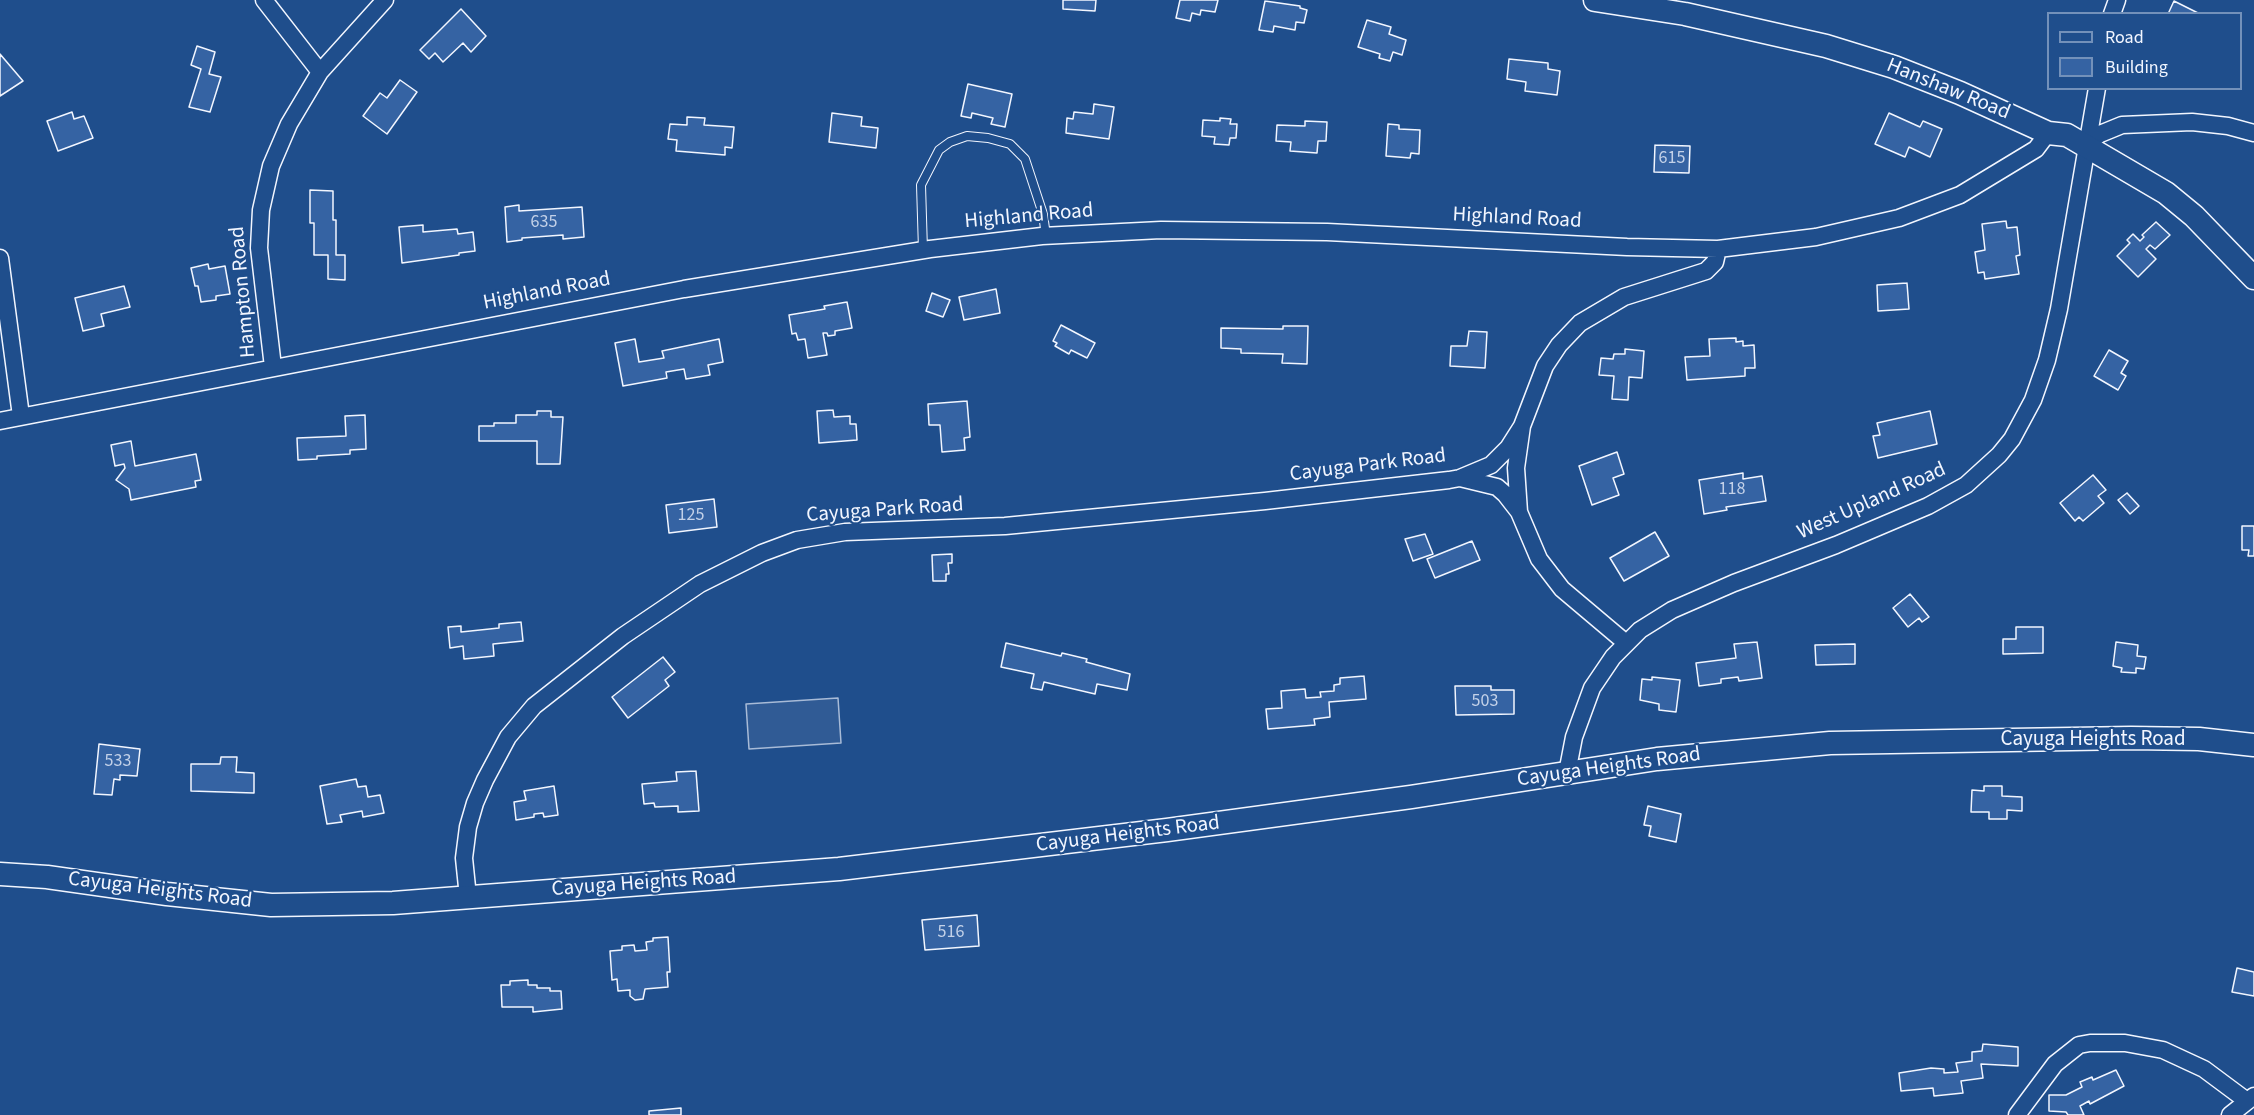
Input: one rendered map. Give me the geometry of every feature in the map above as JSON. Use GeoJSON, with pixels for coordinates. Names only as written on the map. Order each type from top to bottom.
{"type":"FeatureCollection","features":[{"type":"Feature","properties":{"kind":"street"},"geometry":{"type":"LineString","coordinates":[[264,0],[320,72]]}},
{"type":"Feature","properties":{"kind":"street","name":"Hampton Road"},"geometry":{"type":"LineString","coordinates":[[273,368],[259,248],[261,210],[271,166],[290,124],[320,72],[385,0]]}},
{"type":"Feature","properties":{"kind":"street","name":"Hanshaw Road"},"geometry":{"type":"LineString","coordinates":[[1595,0],[1685,14],[1826,46],[1927,80],[2024,120],[2048,133],[2067,135],[2086,144],[2108,160],[2166,193],[2194,216],[2254,278]]}},
{"type":"Feature","properties":{"kind":"street","name":"West Upland Road"},"geometry":{"type":"LineString","coordinates":[[1568,773],[1574,737],[1592,688],[1613,657],[1640,630],[1672,610],[1734,583],[1836,545],[1928,506],[1966,485],[1999,455],[2023,420],[2033,400],[2047,360],[2059,309],[2097,90]]}},
{"type":"Feature","properties":{"kind":"street"},"geometry":{"type":"LineString","coordinates":[[2086,144],[2100,134],[2122,125],[2192,122],[2228,126],[2254,134]]}},
{"type":"Feature","properties":{"kind":"street","name":"Highland Road"},"geometry":{"type":"LineString","coordinates":[[0,421],[684,289],[923,250],[1046,236],[1161,230],[1327,232],[1627,248],[1718,249],[1816,237],[1932,208],[1960,195],[2023,158],[2036,149],[2048,133]]}},
{"type":"Feature","properties":{"kind":"street"},"geometry":{"type":"LineString","coordinates":[[1626,643],[1562,589],[1539,559],[1519,512],[1516,468],[1522,426],[1545,366],[1559,345],[1580,323],[1624,297],[1706,272],[1715,262],[1718,249]]}},
{"type":"Feature","properties":{"kind":"street"},"geometry":{"type":"LineString","coordinates":[[0,258],[21,416]]}},
{"type":"Feature","properties":{"kind":"street","name":"Cayuga Park Road"},"geometry":{"type":"LineString","coordinates":[[468,897],[464,858],[468,827],[475,803],[508,737],[534,706],[622,636],[700,584],[762,554],[797,540],[845,532],[1005,526],[1265,501],[1460,478],[1491,465],[1508,448],[1522,426]]}},
{"type":"Feature","properties":{"kind":"street","name":"Cayuga Park Road"},"geometry":{"type":"LineString","coordinates":[[1460,478],[1497,487],[1519,512]]}},
{"type":"Feature","properties":{"kind":"street","name":"Cayuga Heights Road"},"geometry":{"type":"LineString","coordinates":[[0,874],[47,877],[167,894],[271,905],[393,903],[839,869],[1178,829],[1411,797],[1657,759],[1830,743],[2142,738],[2199,739],[2254,745]]}},
{"type":"Feature","properties":{"kind":"street"},"geometry":{"type":"LineString","coordinates":[[2017,1115],[2055,1064],[2079,1046],[2090,1042],[2125,1043],[2163,1050],[2204,1069],[2251,1098],[2230,1115]]}},
{"type":"Feature","properties":{"kind":"lane"},"geometry":{"type":"LineString","coordinates":[[923,250],[921,185],[939,150],[950,142],[967,136],[988,138],[1010,144],[1025,159],[1043,214],[1046,236]]}},
{"type":"Feature","properties":{"kind":"shaded area"},"geometry":{"type":"Polygon","coordinates":[[[838,698],[841,743],[749,749],[746,704],[838,698]]]}},
{"type":"Feature","properties":{"kind":"building"},"geometry":{"type":"Polygon","coordinates":[[[1063,0],[1096,0],[1095,11],[1063,9],[1063,0]]]}},
{"type":"Feature","properties":{"kind":"building"},"geometry":{"type":"Polygon","coordinates":[[[1180,0],[1218,0],[1215,12],[1201,10],[1200,15],[1192,13],[1190,21],[1176,18],[1180,0]]]}},
{"type":"Feature","properties":{"kind":"building"},"geometry":{"type":"Polygon","coordinates":[[[1265,1],[1300,6],[1307,10],[1304,23],[1296,22],[1295,30],[1274,26],[1273,32],[1259,30],[1265,1]]]}},
{"type":"Feature","properties":{"kind":"building"},"geometry":{"type":"Polygon","coordinates":[[[2174,1],[2196,12],[2169,12],[2174,1]]]}},
{"type":"Feature","properties":{"kind":"building"},"geometry":{"type":"Polygon","coordinates":[[[461,9],[486,36],[471,52],[463,43],[443,62],[435,53],[429,59],[420,50],[461,9]]]}},
{"type":"Feature","properties":{"kind":"building"},"geometry":{"type":"Polygon","coordinates":[[[1367,20],[1391,27],[1389,34],[1406,40],[1402,55],[1393,52],[1390,61],[1379,58],[1380,54],[1358,47],[1367,20]]]}},
{"type":"Feature","properties":{"kind":"building"},"geometry":{"type":"Polygon","coordinates":[[[197,46],[215,52],[209,74],[221,77],[210,112],[189,107],[201,69],[191,65],[197,46]]]}},
{"type":"Feature","properties":{"kind":"building"},"geometry":{"type":"Polygon","coordinates":[[[0,54],[23,81],[0,96],[0,54]]]}},
{"type":"Feature","properties":{"kind":"building"},"geometry":{"type":"Polygon","coordinates":[[[1509,59],[1548,63],[1548,69],[1560,71],[1557,95],[1525,91],[1526,82],[1507,79],[1509,59]]]}},
{"type":"Feature","properties":{"kind":"building"},"geometry":{"type":"Polygon","coordinates":[[[400,80],[417,92],[387,134],[363,116],[380,93],[387,98],[400,80]]]}},
{"type":"Feature","properties":{"kind":"building"},"geometry":{"type":"Polygon","coordinates":[[[968,84],[1012,94],[1005,127],[991,124],[993,118],[972,113],[971,118],[961,116],[968,84]]]}},
{"type":"Feature","properties":{"kind":"building"},"geometry":{"type":"Polygon","coordinates":[[[1094,104],[1114,107],[1109,139],[1066,133],[1067,118],[1073,119],[1074,112],[1093,114],[1094,104]]]}},
{"type":"Feature","properties":{"kind":"building"},"geometry":{"type":"Polygon","coordinates":[[[72,112],[74,119],[84,116],[93,138],[58,151],[47,121],[72,112]]]}},
{"type":"Feature","properties":{"kind":"building"},"geometry":{"type":"Polygon","coordinates":[[[832,113],[862,117],[861,126],[878,128],[876,148],[829,142],[832,113]]]}},
{"type":"Feature","properties":{"kind":"building"},"geometry":{"type":"Polygon","coordinates":[[[1889,113],[1920,127],[1923,121],[1942,129],[1930,157],[1909,147],[1905,157],[1875,144],[1889,113]]]}},
{"type":"Feature","properties":{"kind":"building"},"geometry":{"type":"Polygon","coordinates":[[[687,117],[705,118],[704,125],[734,127],[732,148],[725,147],[725,155],[676,151],[677,140],[668,139],[670,124],[687,125],[687,117]]]}},
{"type":"Feature","properties":{"kind":"building"},"geometry":{"type":"Polygon","coordinates":[[[1220,118],[1231,119],[1230,124],[1237,124],[1236,138],[1230,138],[1229,145],[1214,144],[1215,137],[1202,136],[1203,120],[1220,121],[1220,118]]]}},
{"type":"Feature","properties":{"kind":"building"},"geometry":{"type":"Polygon","coordinates":[[[1305,121],[1327,122],[1326,141],[1318,141],[1317,153],[1290,151],[1291,142],[1276,141],[1277,125],[1305,126],[1305,121]]]}},
{"type":"Feature","properties":{"kind":"building"},"geometry":{"type":"Polygon","coordinates":[[[1388,124],[1399,125],[1399,129],[1420,130],[1419,154],[1411,153],[1410,158],[1386,156],[1388,124]]]}},
{"type":"Feature","properties":{"kind":"building"},"geometry":{"type":"Polygon","coordinates":[[[1655,145],[1690,146],[1689,173],[1654,172],[1655,145]]]}},
{"type":"Feature","properties":{"kind":"building"},"geometry":{"type":"Polygon","coordinates":[[[310,190],[333,191],[336,255],[345,255],[345,280],[328,279],[328,255],[314,255],[314,223],[310,223],[310,190]]]}},
{"type":"Feature","properties":{"kind":"building"},"geometry":{"type":"Polygon","coordinates":[[[519,205],[519,211],[582,207],[584,237],[563,239],[563,235],[522,238],[522,240],[507,242],[505,207],[519,205]]]}},
{"type":"Feature","properties":{"kind":"building"},"geometry":{"type":"Polygon","coordinates":[[[2006,221],[2007,228],[2017,227],[2020,255],[2016,256],[2019,274],[1985,279],[1984,272],[1978,273],[1975,252],[1985,250],[1982,224],[2006,221]]]}},
{"type":"Feature","properties":{"kind":"building"},"geometry":{"type":"Polygon","coordinates":[[[2156,222],[2170,235],[2155,249],[2150,245],[2146,249],[2156,259],[2138,277],[2117,256],[2130,243],[2127,240],[2133,234],[2140,241],[2144,237],[2142,235],[2156,222]]]}},
{"type":"Feature","properties":{"kind":"building"},"geometry":{"type":"Polygon","coordinates":[[[423,225],[423,232],[457,229],[458,234],[473,232],[475,251],[402,263],[399,227],[423,225]]]}},
{"type":"Feature","properties":{"kind":"building"},"geometry":{"type":"Polygon","coordinates":[[[208,264],[209,269],[225,266],[230,294],[216,296],[216,300],[201,302],[191,268],[208,264]]]}},
{"type":"Feature","properties":{"kind":"building"},"geometry":{"type":"Polygon","coordinates":[[[1907,283],[1909,309],[1878,311],[1877,285],[1907,283]]]}},
{"type":"Feature","properties":{"kind":"building"},"geometry":{"type":"Polygon","coordinates":[[[124,286],[130,307],[101,314],[104,326],[83,331],[75,298],[124,286]]]}},
{"type":"Feature","properties":{"kind":"building"},"geometry":{"type":"Polygon","coordinates":[[[996,289],[1000,313],[964,320],[959,297],[996,289]]]}},
{"type":"Feature","properties":{"kind":"building"},"geometry":{"type":"Polygon","coordinates":[[[932,293],[950,300],[943,317],[926,311],[932,293]]]}},
{"type":"Feature","properties":{"kind":"building"},"geometry":{"type":"Polygon","coordinates":[[[847,302],[852,328],[835,331],[835,335],[828,336],[827,333],[823,333],[827,355],[808,358],[805,339],[798,340],[796,333],[792,334],[789,315],[825,309],[824,306],[847,302]]]}},
{"type":"Feature","properties":{"kind":"building"},"geometry":{"type":"Polygon","coordinates":[[[1061,325],[1095,343],[1087,358],[1071,350],[1069,354],[1055,346],[1057,343],[1053,341],[1061,325]]]}},
{"type":"Feature","properties":{"kind":"building"},"geometry":{"type":"Polygon","coordinates":[[[1283,326],[1308,326],[1307,364],[1282,363],[1283,354],[1241,353],[1241,349],[1221,348],[1221,328],[1283,329],[1283,326]]]}},
{"type":"Feature","properties":{"kind":"building"},"geometry":{"type":"Polygon","coordinates":[[[1469,331],[1487,332],[1485,368],[1450,366],[1451,346],[1467,346],[1469,331]]]}},
{"type":"Feature","properties":{"kind":"building"},"geometry":{"type":"Polygon","coordinates":[[[1736,338],[1736,342],[1743,341],[1743,346],[1754,345],[1755,368],[1745,368],[1745,376],[1687,380],[1685,357],[1710,356],[1709,339],[1736,338]]]}},
{"type":"Feature","properties":{"kind":"building"},"geometry":{"type":"Polygon","coordinates":[[[635,339],[639,362],[664,358],[662,351],[719,339],[723,362],[708,365],[710,375],[686,379],[684,369],[666,372],[667,378],[623,386],[615,343],[635,339]]]}},
{"type":"Feature","properties":{"kind":"building"},"geometry":{"type":"Polygon","coordinates":[[[1625,349],[1644,351],[1642,378],[1629,377],[1628,400],[1612,399],[1614,376],[1599,375],[1601,358],[1613,359],[1614,354],[1625,354],[1625,349]]]}},
{"type":"Feature","properties":{"kind":"building"},"geometry":{"type":"Polygon","coordinates":[[[2109,350],[2128,361],[2121,373],[2126,376],[2118,390],[2094,376],[2109,350]]]}},
{"type":"Feature","properties":{"kind":"building"},"geometry":{"type":"Polygon","coordinates":[[[967,401],[970,437],[964,438],[965,450],[942,452],[940,425],[929,425],[928,404],[967,401]]]}},
{"type":"Feature","properties":{"kind":"building"},"geometry":{"type":"Polygon","coordinates":[[[833,410],[834,417],[850,416],[850,424],[856,424],[857,440],[819,443],[817,411],[833,410]]]}},
{"type":"Feature","properties":{"kind":"building"},"geometry":{"type":"Polygon","coordinates":[[[537,411],[551,411],[551,417],[563,417],[560,464],[537,464],[537,441],[479,441],[479,426],[516,423],[516,415],[537,415],[537,411]]]}},
{"type":"Feature","properties":{"kind":"building"},"geometry":{"type":"Polygon","coordinates":[[[1930,411],[1937,444],[1878,458],[1873,436],[1880,435],[1877,423],[1930,411]]]}},
{"type":"Feature","properties":{"kind":"building"},"geometry":{"type":"Polygon","coordinates":[[[365,415],[366,449],[350,450],[350,454],[298,460],[297,438],[346,436],[345,416],[365,415]]]}},
{"type":"Feature","properties":{"kind":"building"},"geometry":{"type":"Polygon","coordinates":[[[131,441],[135,466],[196,454],[201,480],[195,481],[196,487],[131,500],[129,489],[116,480],[125,468],[124,464],[115,466],[111,445],[131,441]]]}},
{"type":"Feature","properties":{"kind":"building"},"geometry":{"type":"Polygon","coordinates":[[[1617,452],[1624,474],[1613,478],[1619,495],[1592,505],[1579,466],[1617,452]]]}},
{"type":"Feature","properties":{"kind":"building"},"geometry":{"type":"Polygon","coordinates":[[[1743,473],[1743,479],[1762,476],[1766,501],[1726,507],[1727,510],[1704,514],[1699,480],[1743,473]]]}},
{"type":"Feature","properties":{"kind":"building"},"geometry":{"type":"Polygon","coordinates":[[[2093,475],[2106,490],[2098,496],[2104,503],[2083,521],[2079,517],[2075,521],[2060,503],[2093,475]]]}},
{"type":"Feature","properties":{"kind":"building"},"geometry":{"type":"Polygon","coordinates":[[[2127,493],[2139,506],[2130,514],[2118,500],[2127,493]]]}},
{"type":"Feature","properties":{"kind":"building"},"geometry":{"type":"Polygon","coordinates":[[[714,499],[717,527],[669,533],[666,505],[714,499]]]}},
{"type":"Feature","properties":{"kind":"building"},"geometry":{"type":"Polygon","coordinates":[[[2242,526],[2254,526],[2254,556],[2248,556],[2249,550],[2242,550],[2242,526]]]}},
{"type":"Feature","properties":{"kind":"building"},"geometry":{"type":"Polygon","coordinates":[[[1655,532],[1669,556],[1624,581],[1610,558],[1655,532]]]}},
{"type":"Feature","properties":{"kind":"building"},"geometry":{"type":"Polygon","coordinates":[[[1425,534],[1433,554],[1413,561],[1405,539],[1425,534]]]}},
{"type":"Feature","properties":{"kind":"building"},"geometry":{"type":"Polygon","coordinates":[[[1472,541],[1480,560],[1435,578],[1427,559],[1472,541]]]}},
{"type":"Feature","properties":{"kind":"building"},"geometry":{"type":"Polygon","coordinates":[[[952,554],[952,563],[948,563],[949,574],[946,574],[946,581],[933,581],[932,555],[952,554]]]}},
{"type":"Feature","properties":{"kind":"building"},"geometry":{"type":"Polygon","coordinates":[[[1910,594],[1929,617],[1922,622],[1919,618],[1908,627],[1893,608],[1910,594]]]}},
{"type":"Feature","properties":{"kind":"building"},"geometry":{"type":"Polygon","coordinates":[[[521,622],[523,641],[493,644],[494,656],[464,659],[463,646],[450,648],[448,627],[461,626],[461,632],[499,628],[499,624],[521,622]]]}},
{"type":"Feature","properties":{"kind":"building"},"geometry":{"type":"Polygon","coordinates":[[[2016,627],[2043,627],[2043,653],[2003,654],[2003,639],[2016,639],[2016,627]]]}},
{"type":"Feature","properties":{"kind":"building"},"geometry":{"type":"Polygon","coordinates":[[[1757,642],[1762,678],[1739,681],[1738,677],[1721,679],[1721,683],[1699,686],[1696,663],[1736,658],[1734,644],[1757,642]]]}},
{"type":"Feature","properties":{"kind":"building"},"geometry":{"type":"Polygon","coordinates":[[[2116,642],[2138,645],[2137,656],[2146,657],[2144,669],[2136,668],[2136,673],[2121,672],[2122,668],[2113,666],[2116,642]]]}},
{"type":"Feature","properties":{"kind":"building"},"geometry":{"type":"Polygon","coordinates":[[[1006,643],[1061,656],[1062,653],[1087,659],[1086,662],[1130,674],[1127,690],[1097,684],[1095,694],[1044,682],[1042,690],[1031,688],[1034,674],[1001,667],[1006,643]]]}},
{"type":"Feature","properties":{"kind":"building"},"geometry":{"type":"Polygon","coordinates":[[[1855,644],[1855,664],[1816,665],[1815,645],[1855,644]]]}},
{"type":"Feature","properties":{"kind":"building"},"geometry":{"type":"Polygon","coordinates":[[[663,657],[675,672],[665,680],[669,686],[628,718],[612,697],[663,657]]]}},
{"type":"Feature","properties":{"kind":"building"},"geometry":{"type":"Polygon","coordinates":[[[1364,676],[1366,699],[1329,702],[1330,717],[1314,719],[1315,725],[1268,729],[1266,709],[1282,708],[1281,691],[1305,689],[1306,698],[1321,697],[1320,692],[1334,691],[1334,685],[1340,684],[1340,678],[1364,676]]]}},
{"type":"Feature","properties":{"kind":"building"},"geometry":{"type":"Polygon","coordinates":[[[1652,677],[1680,680],[1676,712],[1659,710],[1659,704],[1640,700],[1642,679],[1652,680],[1652,677]]]}},
{"type":"Feature","properties":{"kind":"building"},"geometry":{"type":"Polygon","coordinates":[[[1455,686],[1491,686],[1491,690],[1514,690],[1514,714],[1456,715],[1455,686]]]}},
{"type":"Feature","properties":{"kind":"building"},"geometry":{"type":"Polygon","coordinates":[[[99,744],[140,749],[137,776],[120,775],[120,780],[114,779],[112,795],[94,794],[99,744]]]}},
{"type":"Feature","properties":{"kind":"building"},"geometry":{"type":"Polygon","coordinates":[[[221,757],[237,757],[236,772],[254,773],[254,793],[191,791],[191,764],[220,764],[221,757]]]}},
{"type":"Feature","properties":{"kind":"building"},"geometry":{"type":"Polygon","coordinates":[[[696,771],[699,811],[678,812],[678,806],[655,807],[654,803],[644,804],[642,784],[677,781],[676,772],[696,771]]]}},
{"type":"Feature","properties":{"kind":"building"},"geometry":{"type":"Polygon","coordinates":[[[356,779],[358,787],[366,786],[368,797],[380,795],[384,813],[363,817],[362,811],[340,815],[342,822],[327,824],[320,786],[356,779]]]}},
{"type":"Feature","properties":{"kind":"building"},"geometry":{"type":"Polygon","coordinates":[[[554,786],[558,815],[544,817],[543,813],[534,814],[534,817],[516,820],[514,802],[526,800],[524,791],[554,786]]]}},
{"type":"Feature","properties":{"kind":"building"},"geometry":{"type":"Polygon","coordinates":[[[1984,786],[2002,786],[2002,796],[2022,797],[2022,811],[2007,810],[2007,819],[1989,819],[1989,812],[1971,812],[1972,790],[1984,791],[1984,786]]]}},
{"type":"Feature","properties":{"kind":"building"},"geometry":{"type":"Polygon","coordinates":[[[1648,806],[1681,814],[1676,842],[1649,836],[1651,826],[1644,825],[1648,806]]]}},
{"type":"Feature","properties":{"kind":"building"},"geometry":{"type":"Polygon","coordinates":[[[977,915],[979,946],[925,950],[922,920],[977,915]]]}},
{"type":"Feature","properties":{"kind":"building"},"geometry":{"type":"Polygon","coordinates":[[[668,937],[670,972],[667,972],[668,987],[645,989],[643,999],[635,1000],[630,996],[630,990],[618,991],[617,979],[612,980],[610,951],[622,950],[622,946],[634,945],[635,951],[647,950],[646,942],[653,941],[653,938],[668,937]]]}},
{"type":"Feature","properties":{"kind":"building"},"geometry":{"type":"Polygon","coordinates":[[[2237,968],[2254,972],[2254,996],[2232,992],[2237,968]]]}},
{"type":"Feature","properties":{"kind":"building"},"geometry":{"type":"Polygon","coordinates":[[[528,980],[528,985],[537,985],[537,988],[561,991],[562,1009],[533,1012],[533,1007],[502,1007],[501,985],[510,985],[510,981],[528,980]]]}},
{"type":"Feature","properties":{"kind":"building"},"geometry":{"type":"Polygon","coordinates":[[[1983,1044],[2018,1047],[2018,1066],[1981,1064],[1983,1078],[1961,1081],[1963,1093],[1934,1096],[1933,1088],[1901,1091],[1899,1073],[1931,1068],[1944,1069],[1944,1073],[1958,1072],[1956,1063],[1972,1061],[1972,1052],[1982,1051],[1983,1044]]]}},
{"type":"Feature","properties":{"kind":"building"},"geometry":{"type":"Polygon","coordinates":[[[2116,1070],[2124,1086],[2090,1104],[2089,1101],[2080,1106],[2084,1115],[2068,1115],[2066,1112],[2049,1111],[2049,1095],[2066,1095],[2082,1087],[2080,1082],[2092,1077],[2093,1080],[2116,1070]]]}},
{"type":"Feature","properties":{"kind":"building"},"geometry":{"type":"Polygon","coordinates":[[[681,1108],[681,1115],[649,1115],[649,1111],[681,1108]]]}}]}
